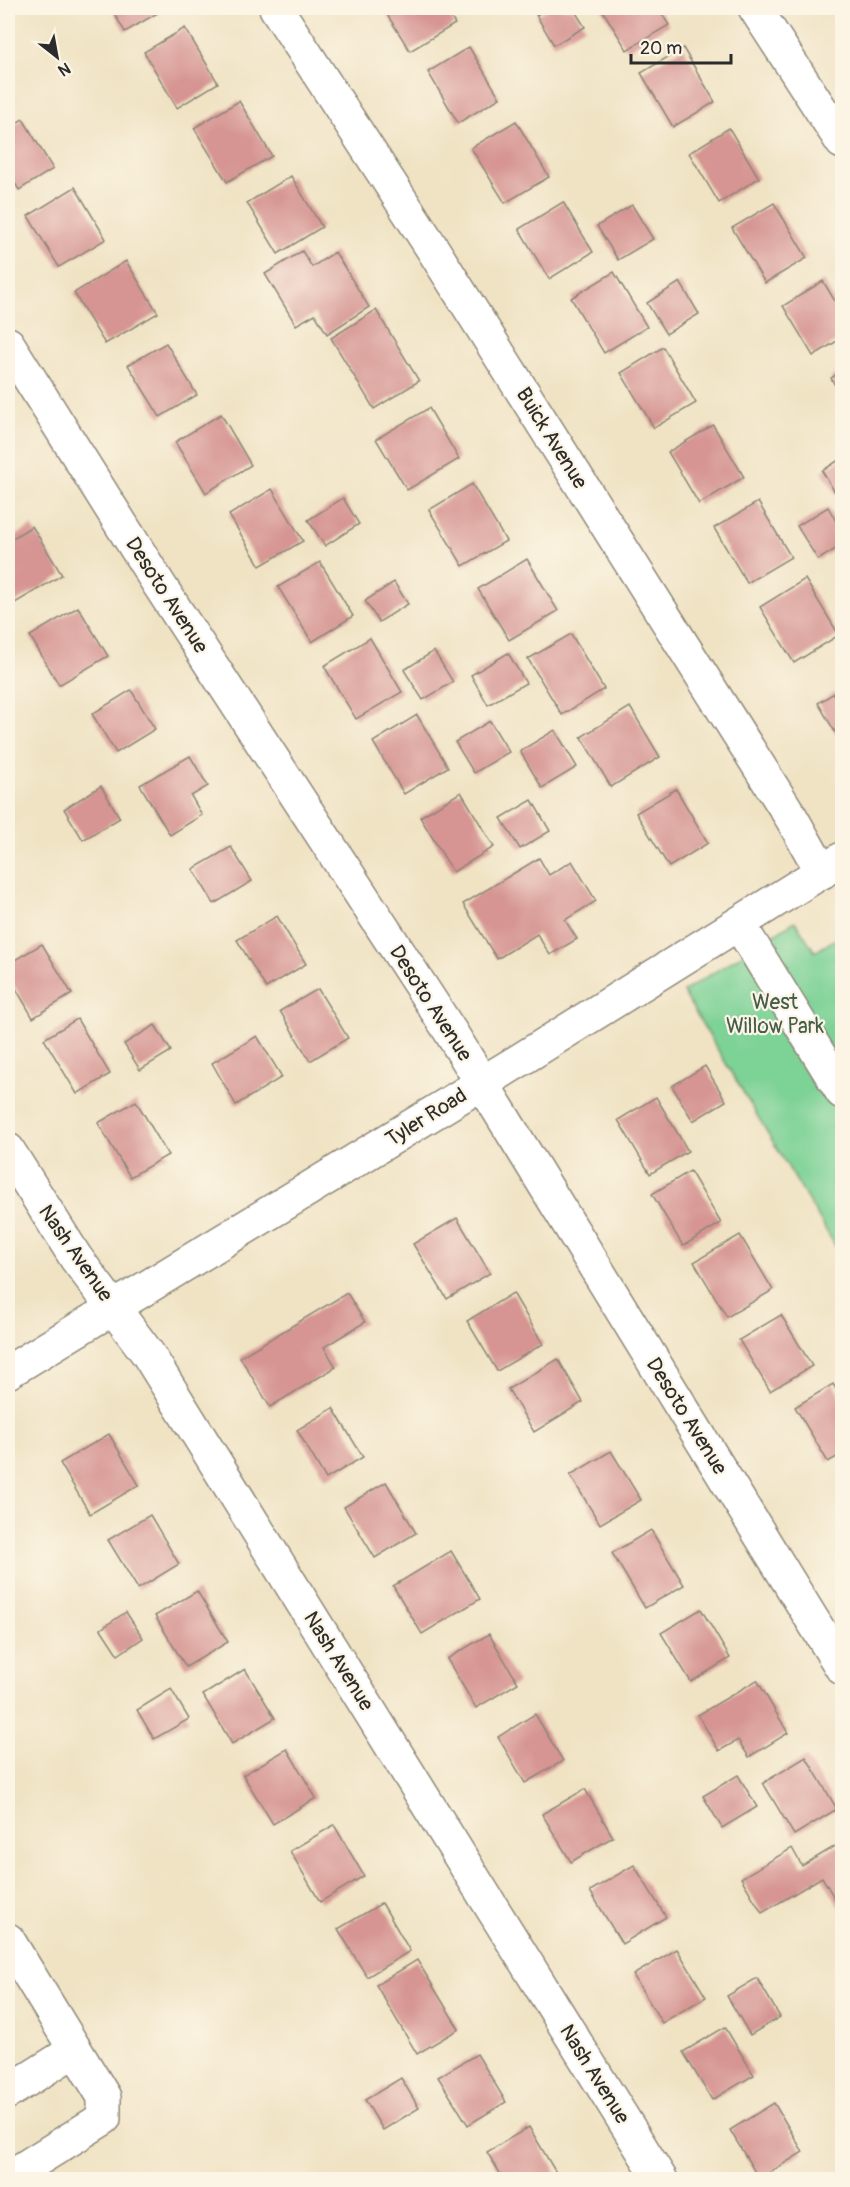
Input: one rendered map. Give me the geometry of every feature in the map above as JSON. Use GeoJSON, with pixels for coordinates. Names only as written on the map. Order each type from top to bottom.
{"type":"FeatureCollection","features":[{"type":"Feature","properties":{"kind":"street","name":"Buick Avenue"},"geometry":{"type":"LineString","coordinates":[[276,8],[432,248],[791,817],[832,866]]}},
{"type":"Feature","properties":{"kind":"street"},"geometry":{"type":"LineString","coordinates":[[755,8],[843,142]]}},
{"type":"Feature","properties":{"kind":"street","name":"Desoto Avenue"},"geometry":{"type":"LineString","coordinates":[[8,344],[158,583],[482,1083],[843,1668]]}},
{"type":"Feature","properties":{"kind":"street","name":"Tyler Road"},"geometry":{"type":"LineString","coordinates":[[8,1372],[832,866]]}},
{"type":"Feature","properties":{"kind":"street"},"geometry":{"type":"LineString","coordinates":[[740,924],[843,1092]]}},
{"type":"Feature","properties":{"kind":"street","name":"Nash Avenue"},"geometry":{"type":"LineString","coordinates":[[8,1150],[76,1258],[148,1354],[661,2180]]}},
{"type":"Feature","properties":{"kind":"street"},"geometry":{"type":"LineString","coordinates":[[8,1940],[19,1984],[75,2050],[104,2097],[105,2118],[8,2178]]}},
{"type":"Feature","properties":{"kind":"street"},"geometry":{"type":"LineString","coordinates":[[8,2092],[75,2050]]}},
{"type":"Feature","properties":{"kind":"green space","name":"West Willow Park"},"geometry":{"type":"Polygon","coordinates":[[[795,921],[815,952],[842,935],[842,1257],[683,992],[795,921]]]}},
{"type":"Feature","properties":{"kind":"building"},"geometry":{"type":"Polygon","coordinates":[[[111,8],[166,8],[125,32],[111,8]]]}},
{"type":"Feature","properties":{"kind":"building"},"geometry":{"type":"Polygon","coordinates":[[[383,8],[445,8],[455,24],[410,51],[383,8]]]}},
{"type":"Feature","properties":{"kind":"building"},"geometry":{"type":"Polygon","coordinates":[[[549,8],[573,8],[585,27],[554,45],[536,15],[549,8]]]}},
{"type":"Feature","properties":{"kind":"building"},"geometry":{"type":"Polygon","coordinates":[[[601,8],[658,8],[669,25],[627,50],[601,8]]]}},
{"type":"Feature","properties":{"kind":"building"},"geometry":{"type":"Polygon","coordinates":[[[185,28],[218,83],[177,108],[144,52],[185,28]]]}},
{"type":"Feature","properties":{"kind":"building"},"geometry":{"type":"Polygon","coordinates":[[[469,47],[500,98],[458,123],[428,72],[469,47]]]}},
{"type":"Feature","properties":{"kind":"building"},"geometry":{"type":"Polygon","coordinates":[[[683,48],[715,102],[673,127],[641,73],[683,48]]]}},
{"type":"Feature","properties":{"kind":"building"},"geometry":{"type":"Polygon","coordinates":[[[239,101],[272,156],[227,182],[194,128],[239,101]]]}},
{"type":"Feature","properties":{"kind":"building"},"geometry":{"type":"Polygon","coordinates":[[[23,119],[53,169],[19,190],[8,171],[8,128],[23,119]]]}},
{"type":"Feature","properties":{"kind":"building"},"geometry":{"type":"Polygon","coordinates":[[[516,121],[549,177],[505,203],[471,148],[516,121]]]}},
{"type":"Feature","properties":{"kind":"building"},"geometry":{"type":"Polygon","coordinates":[[[729,128],[759,178],[719,203],[689,153],[729,128]]]}},
{"type":"Feature","properties":{"kind":"building"},"geometry":{"type":"Polygon","coordinates":[[[291,176],[322,227],[278,254],[247,203],[291,176]]]}},
{"type":"Feature","properties":{"kind":"building"},"geometry":{"type":"Polygon","coordinates":[[[75,187],[106,239],[59,267],[28,216],[75,187]]]}},
{"type":"Feature","properties":{"kind":"building"},"geometry":{"type":"Polygon","coordinates":[[[563,202],[593,252],[549,279],[519,229],[563,202]]]}},
{"type":"Feature","properties":{"kind":"building"},"geometry":{"type":"Polygon","coordinates":[[[774,203],[807,258],[765,283],[732,228],[774,203]]]}},
{"type":"Feature","properties":{"kind":"building"},"geometry":{"type":"Polygon","coordinates":[[[632,205],[653,239],[618,260],[597,226],[632,205]]]}},
{"type":"Feature","properties":{"kind":"building"},"geometry":{"type":"Polygon","coordinates":[[[302,251],[312,267],[335,252],[369,307],[327,334],[315,314],[296,325],[265,274],[302,251]]]}},
{"type":"Feature","properties":{"kind":"building"},"geometry":{"type":"Polygon","coordinates":[[[126,261],[158,313],[105,344],[74,293],[126,261]]]}},
{"type":"Feature","properties":{"kind":"building"},"geometry":{"type":"Polygon","coordinates":[[[614,272],[647,327],[604,353],[571,298],[614,272]]]}},
{"type":"Feature","properties":{"kind":"building"},"geometry":{"type":"Polygon","coordinates":[[[823,281],[842,313],[842,338],[813,356],[783,306],[823,281]]]}},
{"type":"Feature","properties":{"kind":"building"},"geometry":{"type":"Polygon","coordinates":[[[680,282],[699,314],[666,334],[647,303],[680,282]]]}},
{"type":"Feature","properties":{"kind":"building"},"geometry":{"type":"Polygon","coordinates":[[[376,310],[419,381],[374,409],[331,338],[376,310]]]}},
{"type":"Feature","properties":{"kind":"building"},"geometry":{"type":"Polygon","coordinates":[[[166,343],[197,395],[160,417],[128,365],[166,343]]]}},
{"type":"Feature","properties":{"kind":"building"},"geometry":{"type":"Polygon","coordinates":[[[663,347],[696,403],[654,428],[621,373],[663,347]]]}},
{"type":"Feature","properties":{"kind":"building"},"geometry":{"type":"Polygon","coordinates":[[[842,371],[842,398],[831,378],[842,371]]]}},
{"type":"Feature","properties":{"kind":"building"},"geometry":{"type":"Polygon","coordinates":[[[429,408],[459,459],[407,490],[376,439],[429,408]]]}},
{"type":"Feature","properties":{"kind":"building"},"geometry":{"type":"Polygon","coordinates":[[[221,414],[251,465],[206,493],[175,442],[221,414]]]}},
{"type":"Feature","properties":{"kind":"building"},"geometry":{"type":"Polygon","coordinates":[[[713,425],[744,477],[699,504],[668,452],[713,425]]]}},
{"type":"Feature","properties":{"kind":"building"},"geometry":{"type":"Polygon","coordinates":[[[842,458],[842,490],[836,494],[822,471],[842,458]]]}},
{"type":"Feature","properties":{"kind":"building"},"geometry":{"type":"Polygon","coordinates":[[[472,484],[506,541],[463,566],[429,510],[472,484]]]}},
{"type":"Feature","properties":{"kind":"building"},"geometry":{"type":"Polygon","coordinates":[[[272,489],[303,541],[260,566],[229,515],[272,489]]]}},
{"type":"Feature","properties":{"kind":"building"},"geometry":{"type":"Polygon","coordinates":[[[343,498],[359,524],[325,546],[308,520],[343,498]]]}},
{"type":"Feature","properties":{"kind":"building"},"geometry":{"type":"Polygon","coordinates":[[[758,502],[791,557],[747,583],[714,528],[758,502]]]}},
{"type":"Feature","properties":{"kind":"building"},"geometry":{"type":"Polygon","coordinates":[[[828,507],[842,532],[842,545],[818,560],[797,526],[828,507]]]}},
{"type":"Feature","properties":{"kind":"building"},"geometry":{"type":"Polygon","coordinates":[[[32,526],[62,575],[15,603],[8,590],[8,541],[32,526]]]}},
{"type":"Feature","properties":{"kind":"building"},"geometry":{"type":"Polygon","coordinates":[[[527,559],[558,611],[509,640],[478,589],[527,559]]]}},
{"type":"Feature","properties":{"kind":"building"},"geometry":{"type":"Polygon","coordinates":[[[320,562],[353,616],[312,642],[278,587],[320,562]]]}},
{"type":"Feature","properties":{"kind":"building"},"geometry":{"type":"Polygon","coordinates":[[[805,579],[839,635],[794,663],[760,607],[805,579]]]}},
{"type":"Feature","properties":{"kind":"building"},"geometry":{"type":"Polygon","coordinates":[[[394,582],[408,604],[379,622],[365,601],[394,582]]]}},
{"type":"Feature","properties":{"kind":"building"},"geometry":{"type":"Polygon","coordinates":[[[78,607],[108,656],[59,685],[30,636],[78,607]]]}},
{"type":"Feature","properties":{"kind":"building"},"geometry":{"type":"Polygon","coordinates":[[[571,634],[604,689],[562,715],[528,659],[571,634]]]}},
{"type":"Feature","properties":{"kind":"building"},"geometry":{"type":"Polygon","coordinates":[[[370,638],[402,692],[356,719],[324,666],[370,638]]]}},
{"type":"Feature","properties":{"kind":"building"},"geometry":{"type":"Polygon","coordinates":[[[434,651],[453,682],[423,700],[404,670],[434,651]]]}},
{"type":"Feature","properties":{"kind":"building"},"geometry":{"type":"Polygon","coordinates":[[[508,653],[526,683],[488,705],[471,675],[508,653]]]}},
{"type":"Feature","properties":{"kind":"building"},"geometry":{"type":"Polygon","coordinates":[[[842,688],[842,744],[818,703],[842,688]]]}},
{"type":"Feature","properties":{"kind":"building"},"geometry":{"type":"Polygon","coordinates":[[[131,690],[155,729],[116,753],[92,714],[131,690]]]}},
{"type":"Feature","properties":{"kind":"building"},"geometry":{"type":"Polygon","coordinates":[[[630,707],[660,757],[611,787],[581,737],[630,707]]]}},
{"type":"Feature","properties":{"kind":"building"},"geometry":{"type":"Polygon","coordinates":[[[417,715],[448,767],[404,794],[373,742],[417,715]]]}},
{"type":"Feature","properties":{"kind":"building"},"geometry":{"type":"Polygon","coordinates":[[[490,721],[509,752],[474,773],[455,742],[490,721]]]}},
{"type":"Feature","properties":{"kind":"building"},"geometry":{"type":"Polygon","coordinates":[[[555,730],[577,767],[542,788],[520,751],[555,730]]]}},
{"type":"Feature","properties":{"kind":"building"},"geometry":{"type":"Polygon","coordinates":[[[190,756],[208,786],[191,796],[202,815],[170,835],[140,785],[190,756]]]}},
{"type":"Feature","properties":{"kind":"building"},"geometry":{"type":"Polygon","coordinates":[[[101,786],[120,818],[83,840],[64,809],[101,786]]]}},
{"type":"Feature","properties":{"kind":"building"},"geometry":{"type":"Polygon","coordinates":[[[676,789],[708,843],[669,867],[636,813],[676,789]]]}},
{"type":"Feature","properties":{"kind":"building"},"geometry":{"type":"Polygon","coordinates":[[[461,792],[494,847],[453,872],[420,817],[461,792]]]}},
{"type":"Feature","properties":{"kind":"building"},"geometry":{"type":"Polygon","coordinates":[[[532,800],[550,831],[520,849],[501,818],[532,800]]]}},
{"type":"Feature","properties":{"kind":"building"},"geometry":{"type":"Polygon","coordinates":[[[231,847],[252,881],[214,904],[193,869],[231,847]]]}},
{"type":"Feature","properties":{"kind":"building"},"geometry":{"type":"Polygon","coordinates":[[[539,858],[549,875],[572,861],[596,901],[565,920],[577,939],[550,955],[537,934],[497,959],[463,904],[539,858]]]}},
{"type":"Feature","properties":{"kind":"building"},"geometry":{"type":"Polygon","coordinates":[[[277,916],[306,964],[266,988],[237,940],[277,916]]]}},
{"type":"Feature","properties":{"kind":"building"},"geometry":{"type":"Polygon","coordinates":[[[42,944],[72,994],[33,1018],[8,975],[8,964],[42,944]]]}},
{"type":"Feature","properties":{"kind":"building"},"geometry":{"type":"Polygon","coordinates":[[[318,989],[348,1038],[310,1061],[280,1011],[318,989]]]}},
{"type":"Feature","properties":{"kind":"building"},"geometry":{"type":"Polygon","coordinates":[[[77,1019],[110,1074],[77,1094],[44,1039],[77,1019]]]}},
{"type":"Feature","properties":{"kind":"building"},"geometry":{"type":"Polygon","coordinates":[[[155,1025],[171,1051],[140,1070],[124,1044],[155,1025]]]}},
{"type":"Feature","properties":{"kind":"building"},"geometry":{"type":"Polygon","coordinates":[[[257,1036],[282,1077],[236,1105],[212,1063],[257,1036]]]}},
{"type":"Feature","properties":{"kind":"building"},"geometry":{"type":"Polygon","coordinates":[[[705,1066],[726,1101],[693,1121],[672,1086],[705,1066]]]}},
{"type":"Feature","properties":{"kind":"building"},"geometry":{"type":"Polygon","coordinates":[[[656,1097],[688,1151],[650,1174],[618,1120],[656,1097]]]}},
{"type":"Feature","properties":{"kind":"building"},"geometry":{"type":"Polygon","coordinates":[[[136,1101],[168,1155],[130,1177],[98,1123],[136,1101]]]}},
{"type":"Feature","properties":{"kind":"building"},"geometry":{"type":"Polygon","coordinates":[[[690,1171],[721,1223],[683,1246],[652,1194],[690,1171]]]}},
{"type":"Feature","properties":{"kind":"building"},"geometry":{"type":"Polygon","coordinates":[[[457,1218],[490,1273],[447,1299],[413,1244],[457,1218]]]}},
{"type":"Feature","properties":{"kind":"building"},"geometry":{"type":"Polygon","coordinates":[[[740,1235],[773,1290],[727,1317],[694,1262],[740,1235]]]}},
{"type":"Feature","properties":{"kind":"building"},"geometry":{"type":"Polygon","coordinates":[[[347,1293],[365,1322],[324,1347],[336,1367],[270,1407],[240,1357],[347,1293]]]}},
{"type":"Feature","properties":{"kind":"building"},"geometry":{"type":"Polygon","coordinates":[[[513,1293],[543,1344],[497,1371],[467,1321],[513,1293]]]}},
{"type":"Feature","properties":{"kind":"building"},"geometry":{"type":"Polygon","coordinates":[[[781,1315],[812,1366],[770,1391],[739,1340],[781,1315]]]}},
{"type":"Feature","properties":{"kind":"building"},"geometry":{"type":"Polygon","coordinates":[[[558,1359],[583,1402],[534,1432],[508,1389],[558,1359]]]}},
{"type":"Feature","properties":{"kind":"building"},"geometry":{"type":"Polygon","coordinates":[[[833,1384],[842,1399],[842,1454],[828,1462],[795,1407],[833,1384]]]}},
{"type":"Feature","properties":{"kind":"building"},"geometry":{"type":"Polygon","coordinates":[[[333,1408],[363,1457],[326,1479],[297,1430],[333,1408]]]}},
{"type":"Feature","properties":{"kind":"building"},"geometry":{"type":"Polygon","coordinates":[[[109,1434],[139,1485],[90,1514],[60,1463],[109,1434]]]}},
{"type":"Feature","properties":{"kind":"building"},"geometry":{"type":"Polygon","coordinates":[[[611,1451],[641,1500],[600,1524],[570,1475],[611,1451]]]}},
{"type":"Feature","properties":{"kind":"building"},"geometry":{"type":"Polygon","coordinates":[[[386,1482],[416,1533],[375,1558],[344,1507],[386,1482]]]}},
{"type":"Feature","properties":{"kind":"building"},"geometry":{"type":"Polygon","coordinates":[[[150,1515],[179,1564],[138,1589],[108,1540],[150,1515]]]}},
{"type":"Feature","properties":{"kind":"building"},"geometry":{"type":"Polygon","coordinates":[[[651,1530],[684,1585],[645,1608],[612,1553],[651,1530]]]}},
{"type":"Feature","properties":{"kind":"building"},"geometry":{"type":"Polygon","coordinates":[[[451,1551],[480,1599],[422,1634],[393,1586],[451,1551]]]}},
{"type":"Feature","properties":{"kind":"building"},"geometry":{"type":"Polygon","coordinates":[[[197,1591],[228,1642],[186,1667],[155,1616],[197,1591]]]}},
{"type":"Feature","properties":{"kind":"building"},"geometry":{"type":"Polygon","coordinates":[[[701,1609],[730,1658],[691,1682],[661,1633],[701,1609]]]}},
{"type":"Feature","properties":{"kind":"building"},"geometry":{"type":"Polygon","coordinates":[[[126,1612],[143,1638],[118,1655],[101,1629],[126,1612]]]}},
{"type":"Feature","properties":{"kind":"building"},"geometry":{"type":"Polygon","coordinates":[[[489,1634],[518,1683],[476,1708],[447,1659],[489,1634]]]}},
{"type":"Feature","properties":{"kind":"building"},"geometry":{"type":"Polygon","coordinates":[[[245,1669],[275,1718],[232,1744],[203,1695],[245,1669]]]}},
{"type":"Feature","properties":{"kind":"building"},"geometry":{"type":"Polygon","coordinates":[[[757,1680],[788,1733],[749,1757],[738,1740],[719,1751],[698,1715],[757,1680]]]}},
{"type":"Feature","properties":{"kind":"building"},"geometry":{"type":"Polygon","coordinates":[[[171,1689],[189,1719],[154,1739],[137,1710],[171,1689]]]}},
{"type":"Feature","properties":{"kind":"building"},"geometry":{"type":"Polygon","coordinates":[[[535,1714],[563,1761],[525,1783],[498,1737],[535,1714]]]}},
{"type":"Feature","properties":{"kind":"building"},"geometry":{"type":"Polygon","coordinates":[[[287,1749],[316,1798],[273,1824],[243,1775],[287,1749]]]}},
{"type":"Feature","properties":{"kind":"building"},"geometry":{"type":"Polygon","coordinates":[[[806,1757],[837,1809],[794,1835],[763,1783],[806,1757]]]}},
{"type":"Feature","properties":{"kind":"building"},"geometry":{"type":"Polygon","coordinates":[[[738,1775],[757,1807],[722,1828],[703,1796],[738,1775]]]}},
{"type":"Feature","properties":{"kind":"building"},"geometry":{"type":"Polygon","coordinates":[[[585,1789],[613,1837],[571,1862],[542,1814],[585,1789]]]}},
{"type":"Feature","properties":{"kind":"building"},"geometry":{"type":"Polygon","coordinates":[[[334,1825],[364,1876],[320,1902],[290,1851],[334,1825]]]}},
{"type":"Feature","properties":{"kind":"building"},"geometry":{"type":"Polygon","coordinates":[[[842,1842],[842,1911],[822,1877],[762,1913],[741,1878],[792,1848],[802,1866],[842,1842]]]}},
{"type":"Feature","properties":{"kind":"building"},"geometry":{"type":"Polygon","coordinates":[[[634,1865],[666,1917],[622,1944],[590,1891],[634,1865]]]}},
{"type":"Feature","properties":{"kind":"building"},"geometry":{"type":"Polygon","coordinates":[[[382,1903],[410,1951],[367,1977],[338,1929],[382,1903]]]}},
{"type":"Feature","properties":{"kind":"building"},"geometry":{"type":"Polygon","coordinates":[[[677,1949],[706,1997],[662,2023],[633,1975],[677,1949]]]}},
{"type":"Feature","properties":{"kind":"building"},"geometry":{"type":"Polygon","coordinates":[[[417,1960],[459,2029],[417,2054],[376,1985],[417,1960]]]}},
{"type":"Feature","properties":{"kind":"building"},"geometry":{"type":"Polygon","coordinates":[[[757,1978],[780,2017],[750,2035],[727,1996],[757,1978]]]}},
{"type":"Feature","properties":{"kind":"building"},"geometry":{"type":"Polygon","coordinates":[[[725,2027],[754,2075],[712,2100],[683,2052],[725,2027]]]}},
{"type":"Feature","properties":{"kind":"building"},"geometry":{"type":"Polygon","coordinates":[[[477,2054],[506,2102],[468,2125],[438,2077],[477,2054]]]}},
{"type":"Feature","properties":{"kind":"building"},"geometry":{"type":"Polygon","coordinates":[[[401,2078],[419,2108],[383,2130],[365,2100],[401,2078]]]}},
{"type":"Feature","properties":{"kind":"building"},"geometry":{"type":"Polygon","coordinates":[[[774,2103],[803,2152],[759,2179],[730,2130],[774,2103]]]}},
{"type":"Feature","properties":{"kind":"building"},"geometry":{"type":"Polygon","coordinates":[[[529,2127],[558,2176],[552,2180],[504,2180],[487,2152],[529,2127]]]}}]}
